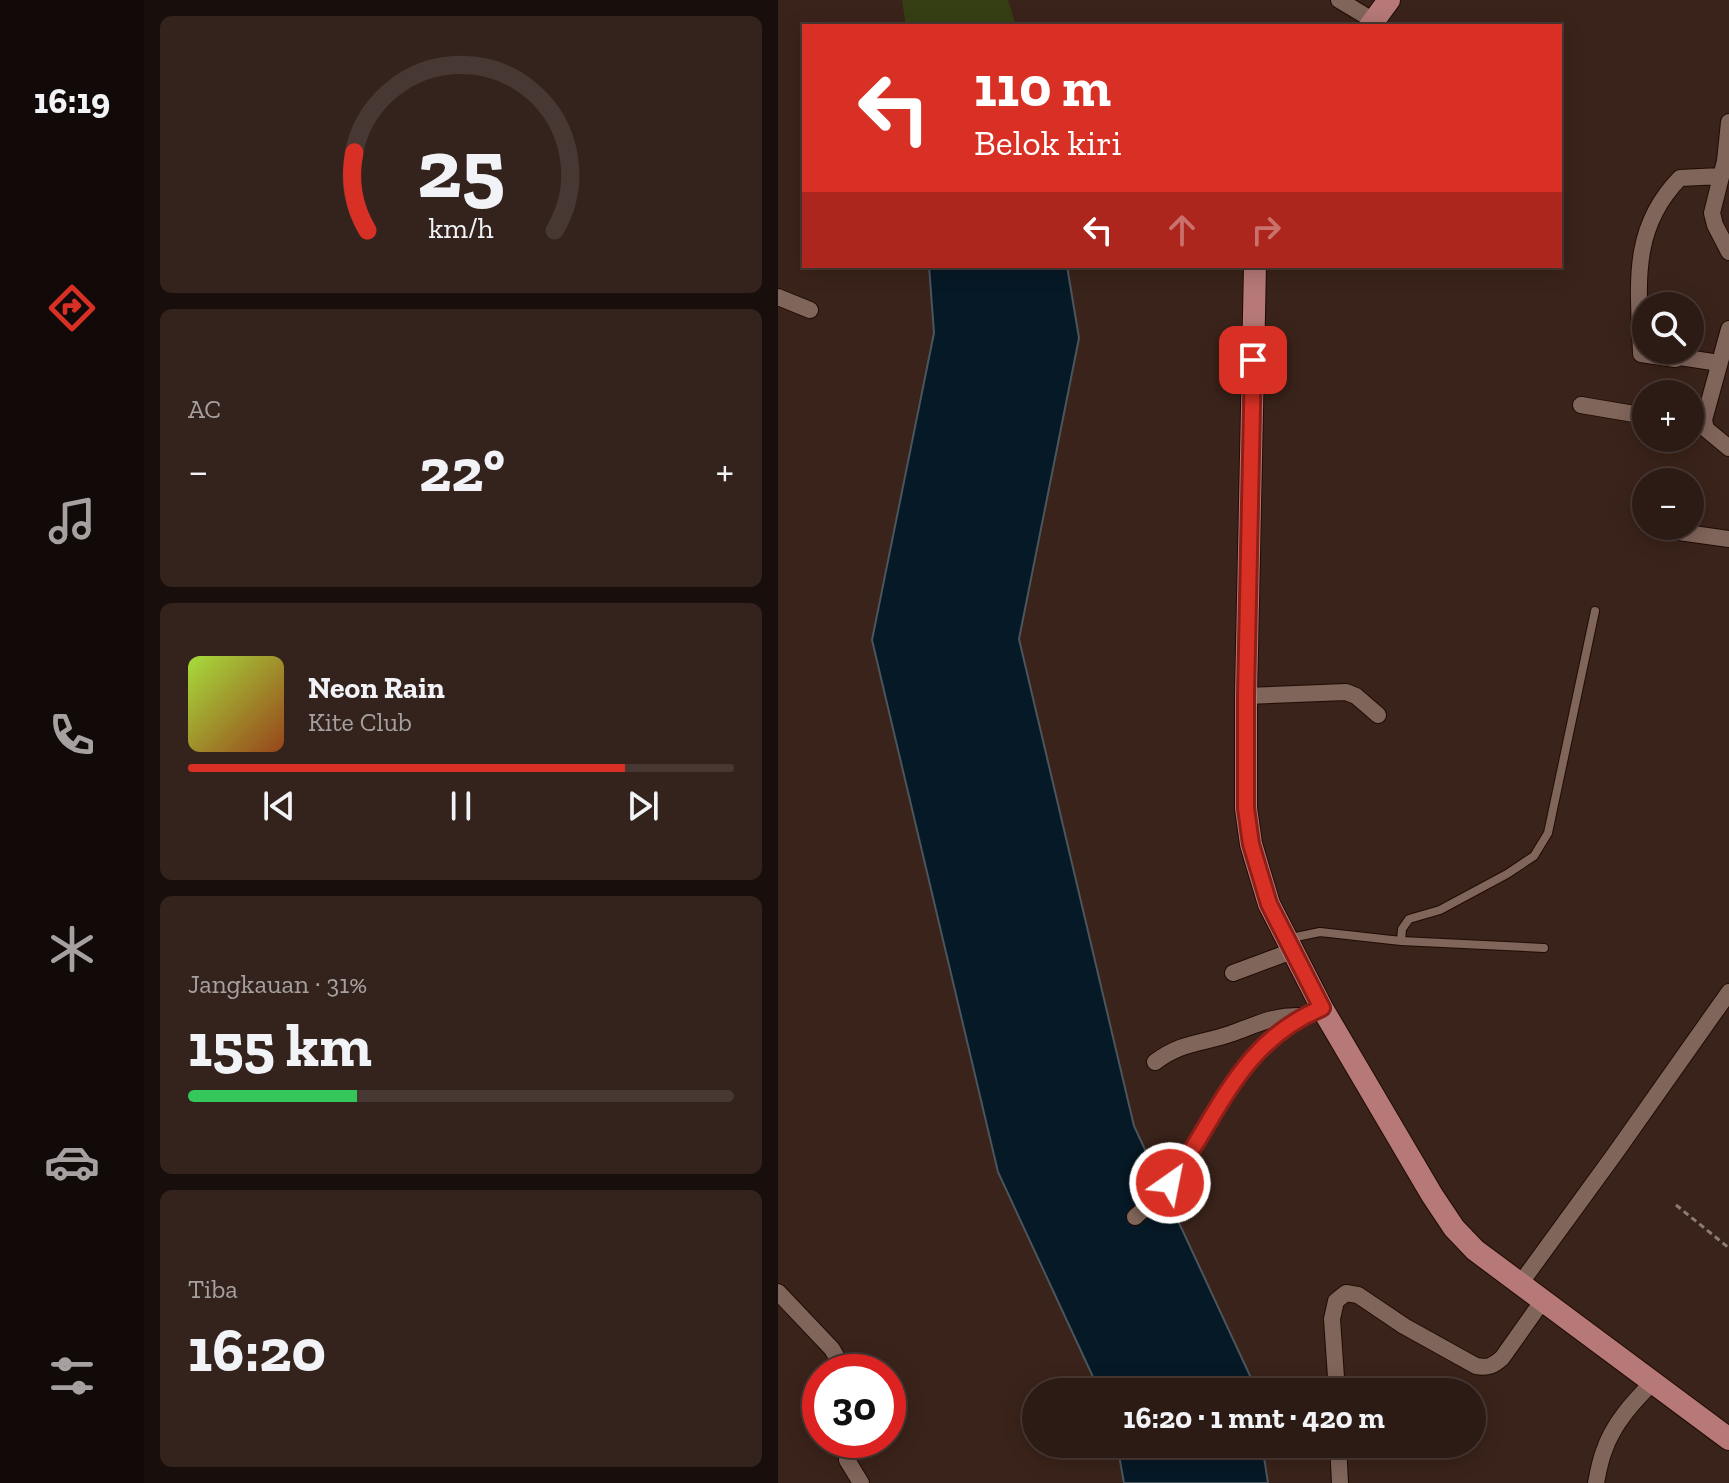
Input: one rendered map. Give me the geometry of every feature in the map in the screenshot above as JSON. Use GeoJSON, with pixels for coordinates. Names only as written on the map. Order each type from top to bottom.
{"type":"FeatureCollection","features":[{"type":"Feature","properties":{"kind":"main road"},"geometry":{"type":"LineString","coordinates":[[1372,23],[1389,0]]}},
{"type":"Feature","properties":{"kind":"main road"},"geometry":{"type":"LineString","coordinates":[[1255,268],[1246,808],[1251,844],[1269,904],[1289,945],[1312,1012],[1454,1228],[1475,1250],[1729,1439]]}},
{"type":"Feature","properties":{"kind":"street"},"geometry":{"type":"LineString","coordinates":[[1339,0],[1372,23]]}},
{"type":"Feature","properties":{"kind":"street"},"geometry":{"type":"LineString","coordinates":[[1729,122],[1725,161],[1712,213],[1729,252]]}},
{"type":"Feature","properties":{"kind":"street"},"geometry":{"type":"LineString","coordinates":[[1719,363],[1641,354],[1639,294],[1641,251],[1650,221],[1668,191],[1680,178],[1721,176]]}},
{"type":"Feature","properties":{"kind":"street"},"geometry":{"type":"LineString","coordinates":[[778,297],[810,310]]}},
{"type":"Feature","properties":{"kind":"street"},"geometry":{"type":"LineString","coordinates":[[1704,405],[1729,329]]}},
{"type":"Feature","properties":{"kind":"street"},"geometry":{"type":"LineString","coordinates":[[1581,405],[1632,414]]}},
{"type":"Feature","properties":{"kind":"street"},"geometry":{"type":"LineString","coordinates":[[1704,428],[1729,448]]}},
{"type":"Feature","properties":{"kind":"street"},"geometry":{"type":"LineString","coordinates":[[1704,536],[1729,539]]}},
{"type":"Feature","properties":{"kind":"street"},"geometry":{"type":"LineString","coordinates":[[1246,696],[1346,692],[1356,696],[1378,715]]}},
{"type":"Feature","properties":{"kind":"street"},"geometry":{"type":"LineString","coordinates":[[1233,973],[1289,945]]}},
{"type":"Feature","properties":{"kind":"street"},"geometry":{"type":"LineString","coordinates":[[1520,1284],[1729,992]]}},
{"type":"Feature","properties":{"kind":"street"},"geometry":{"type":"LineString","coordinates":[[1155,1062],[1185,1045],[1270,1019],[1312,1012]]}},
{"type":"Feature","properties":{"kind":"street"},"geometry":{"type":"LineString","coordinates":[[1135,1217],[1170,1183],[1248,1061],[1312,1012]]}},
{"type":"Feature","properties":{"kind":"street"},"geometry":{"type":"LineString","coordinates":[[778,1292],[835,1354]]}},
{"type":"Feature","properties":{"kind":"street"},"geometry":{"type":"LineString","coordinates":[[1336,1378],[1332,1326],[1335,1305],[1346,1293],[1358,1295],[1404,1326],[1476,1366],[1486,1368],[1502,1358],[1543,1300]]}},
{"type":"Feature","properties":{"kind":"street"},"geometry":{"type":"LineString","coordinates":[[1596,1483],[1604,1450],[1613,1431],[1629,1406],[1653,1382]]}},
{"type":"Feature","properties":{"kind":"street"},"geometry":{"type":"LineString","coordinates":[[848,1458],[861,1483]]}},
{"type":"Feature","properties":{"kind":"street"},"geometry":{"type":"LineString","coordinates":[[1339,1458],[1340,1483]]}},
{"type":"Feature","properties":{"kind":"lane"},"geometry":{"type":"LineString","coordinates":[[1401,941],[1402,929],[1409,919],[1440,910],[1507,874],[1534,856],[1544,841],[1595,611]]}},
{"type":"Feature","properties":{"kind":"lane"},"geometry":{"type":"LineString","coordinates":[[1289,945],[1320,932],[1401,941],[1544,948]]}},
{"type":"Feature","properties":{"kind":"path"},"geometry":{"type":"LineString","coordinates":[[1676,1205],[1729,1248]]}},
{"type":"Feature","properties":{"kind":"green space"},"geometry":{"type":"Polygon","coordinates":[[[902,0],[1008,0],[1015,24],[906,24],[902,0]]]}},
{"type":"Feature","properties":{"kind":"water"},"geometry":{"type":"Polygon","coordinates":[[[929,268],[1067,268],[1079,338],[1019,639],[1134,1126],[1251,1378],[1094,1378],[998,1172],[872,640],[934,333],[929,268]]]}},
{"type":"Feature","properties":{"kind":"water"},"geometry":{"type":"Polygon","coordinates":[[[1120,1458],[1264,1458],[1268,1483],[1124,1483],[1120,1458]]]}},
{"type":"Feature","properties":{"kind":"route"},"geometry":{"type":"LineString","coordinates":[[1170,1183],[1248,1061],[1302,1016],[1322,1008],[1269,904],[1251,844],[1246,808],[1253,360]]}}]}
